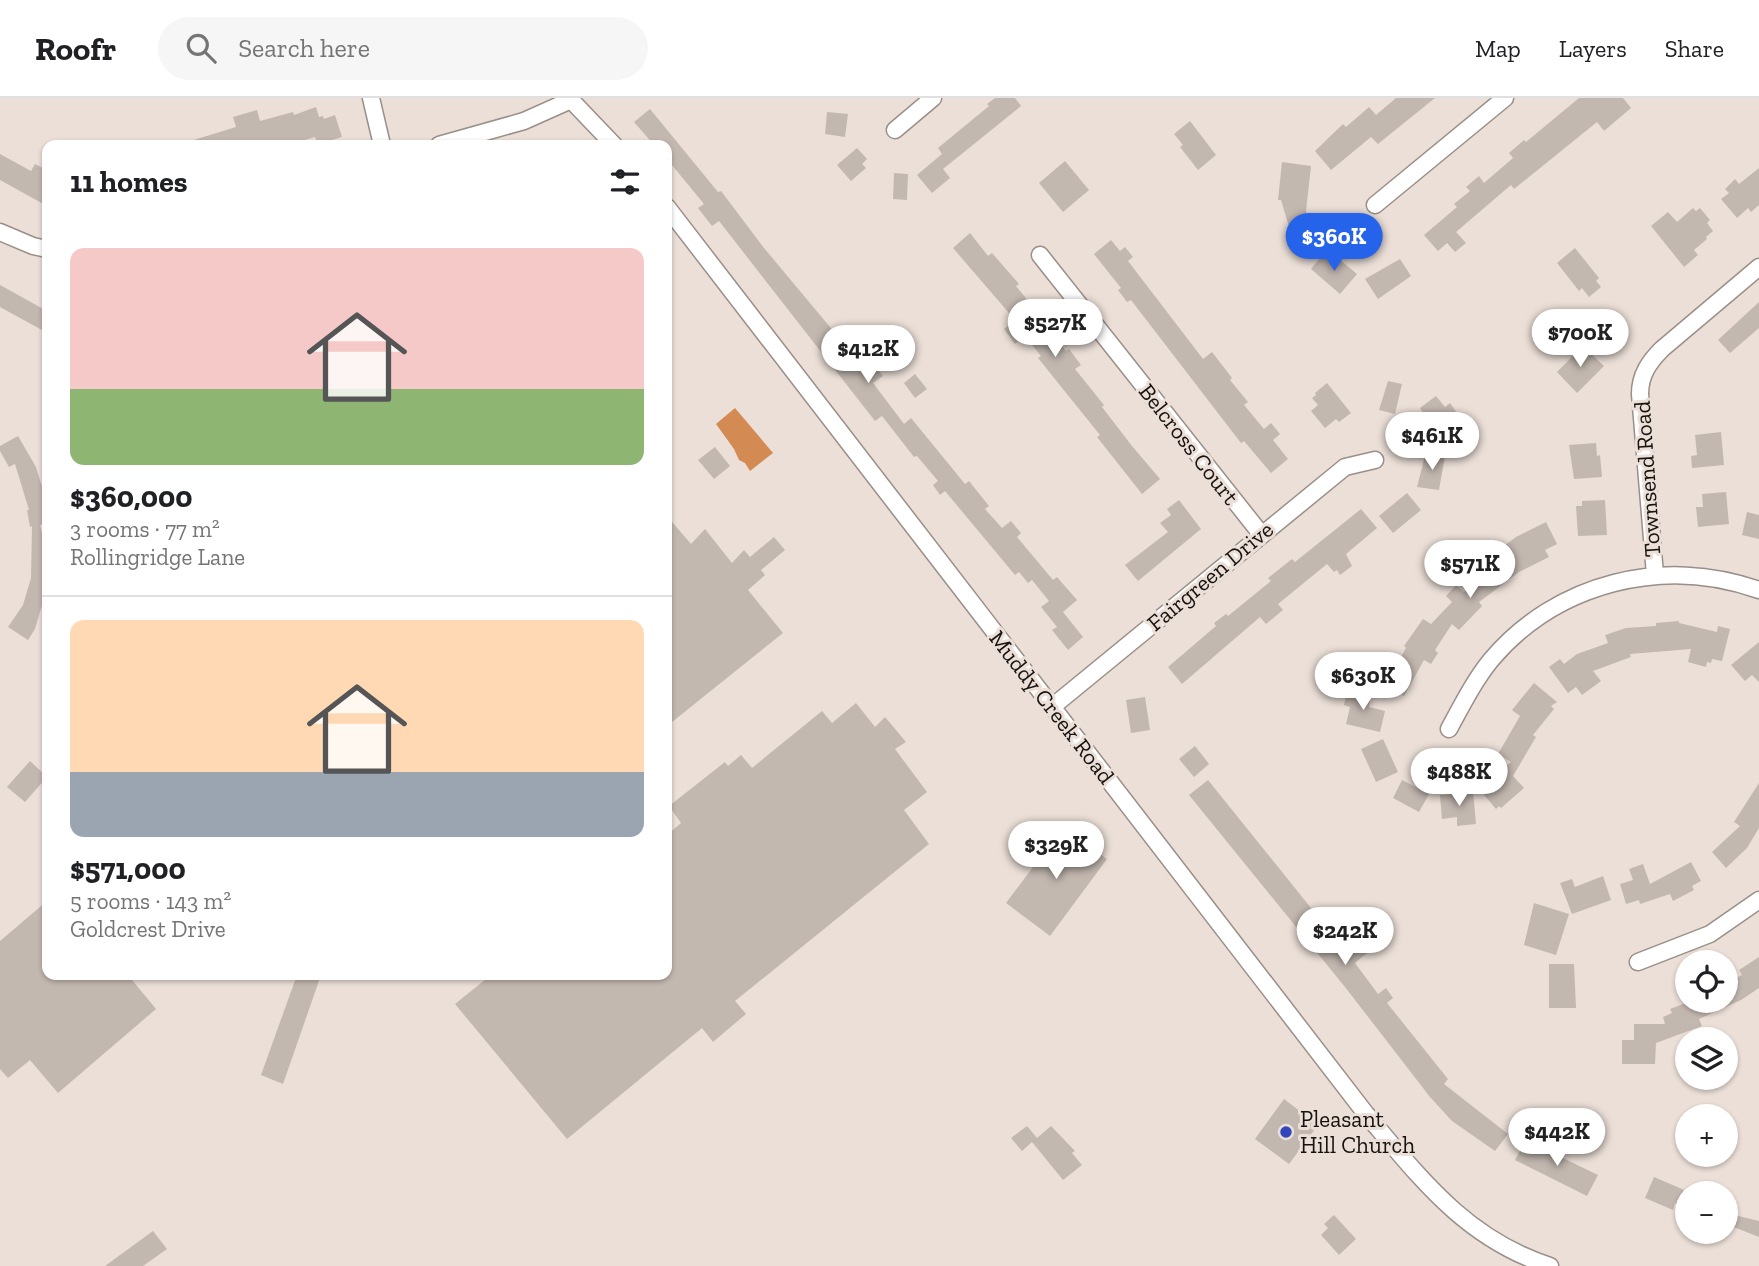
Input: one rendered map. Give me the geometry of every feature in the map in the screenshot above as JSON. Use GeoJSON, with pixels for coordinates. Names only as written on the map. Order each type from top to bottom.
{"type":"FeatureCollection","features":[{"type":"Feature","properties":{"kind":"street"},"geometry":{"type":"LineString","coordinates":[[372,98],[381,140]]}},
{"type":"Feature","properties":{"kind":"street"},"geometry":{"type":"LineString","coordinates":[[895,130],[933,98]]}},
{"type":"Feature","properties":{"kind":"street"},"geometry":{"type":"LineString","coordinates":[[1375,205],[1505,98]]}},
{"type":"Feature","properties":{"kind":"street"},"geometry":{"type":"LineString","coordinates":[[457,140],[524,121],[571,99],[609,140]]}},
{"type":"Feature","properties":{"kind":"street","name":"Muddy Creek Road"},"geometry":{"type":"LineString","coordinates":[[672,213],[1366,1114],[1455,1214],[1501,1246],[1550,1266]]}},
{"type":"Feature","properties":{"kind":"street"},"geometry":{"type":"LineString","coordinates":[[0,232],[42,248]]}},
{"type":"Feature","properties":{"kind":"street","name":"Belcross Court"},"geometry":{"type":"LineString","coordinates":[[1040,255],[1261,534]]}},
{"type":"Feature","properties":{"kind":"street","name":"Townsend Road"},"geometry":{"type":"LineString","coordinates":[[1655,575],[1640,384],[1645,371],[1662,349],[1759,267]]}},
{"type":"Feature","properties":{"kind":"street","name":"Fairgreen Drive"},"geometry":{"type":"LineString","coordinates":[[1052,706],[1345,467],[1375,460]]}},
{"type":"Feature","properties":{"kind":"street"},"geometry":{"type":"LineString","coordinates":[[1449,729],[1474,685],[1510,639],[1539,616],[1564,601],[1619,581],[1655,575],[1717,578],[1759,590]]}},
{"type":"Feature","properties":{"kind":"street"},"geometry":{"type":"LineString","coordinates":[[1638,962],[1710,934],[1759,900]]}},
{"type":"Feature","properties":{"kind":"shaded area"},"geometry":{"type":"Polygon","coordinates":[[[735,408],[773,453],[750,471],[745,463],[739,460],[716,424],[735,408]]]}},
{"type":"Feature","properties":{"kind":"building"},"geometry":{"type":"Polygon","coordinates":[[[995,98],[1015,98],[1021,106],[943,169],[950,178],[932,193],[917,175],[942,154],[938,148],[995,98]]]}},
{"type":"Feature","properties":{"kind":"building"},"geometry":{"type":"Polygon","coordinates":[[[1396,98],[1435,98],[1378,144],[1371,137],[1331,170],[1315,151],[1343,124],[1346,127],[1369,107],[1376,115],[1396,98]]]}},
{"type":"Feature","properties":{"kind":"building"},"geometry":{"type":"Polygon","coordinates":[[[1579,98],[1623,98],[1631,108],[1604,131],[1597,122],[1514,189],[1511,185],[1456,232],[1466,243],[1455,252],[1447,243],[1438,251],[1424,235],[1457,207],[1454,204],[1470,191],[1466,187],[1479,176],[1484,183],[1513,158],[1509,153],[1579,98]]]}},
{"type":"Feature","properties":{"kind":"building"},"geometry":{"type":"Polygon","coordinates":[[[316,107],[319,117],[323,116],[324,119],[335,115],[342,137],[332,140],[316,140],[315,137],[304,140],[194,140],[236,127],[233,117],[257,110],[260,121],[293,112],[294,115],[316,107]]]}},
{"type":"Feature","properties":{"kind":"building"},"geometry":{"type":"Polygon","coordinates":[[[650,109],[718,192],[721,191],[764,248],[855,357],[859,354],[867,363],[870,360],[883,376],[873,383],[904,424],[911,418],[965,484],[969,481],[989,506],[985,509],[1002,528],[1011,521],[1021,533],[1017,537],[1053,580],[1057,577],[1077,600],[1063,612],[1083,637],[1068,650],[1052,630],[1057,627],[1041,607],[1049,601],[1032,580],[1028,583],[1019,572],[1015,575],[945,491],[940,495],[933,485],[938,481],[917,456],[914,457],[882,416],[875,421],[719,221],[712,226],[698,208],[704,204],[672,165],[672,140],[650,140],[634,122],[650,109]]]}},
{"type":"Feature","properties":{"kind":"building"},"geometry":{"type":"Polygon","coordinates":[[[827,112],[848,114],[845,137],[825,134],[827,112]]]}},
{"type":"Feature","properties":{"kind":"building"},"geometry":{"type":"Polygon","coordinates":[[[1190,121],[1216,155],[1198,170],[1180,147],[1183,145],[1174,134],[1190,121]]]}},
{"type":"Feature","properties":{"kind":"building"},"geometry":{"type":"Polygon","coordinates":[[[857,148],[867,159],[862,164],[866,168],[851,181],[837,165],[857,148]]]}},
{"type":"Feature","properties":{"kind":"building"},"geometry":{"type":"Polygon","coordinates":[[[0,154],[31,171],[35,164],[42,168],[42,203],[0,180],[0,154]]]}},
{"type":"Feature","properties":{"kind":"building"},"geometry":{"type":"Polygon","coordinates":[[[1065,161],[1089,190],[1063,212],[1039,183],[1065,161]]]}},
{"type":"Feature","properties":{"kind":"building"},"geometry":{"type":"Polygon","coordinates":[[[1282,162],[1311,166],[1306,211],[1315,241],[1295,247],[1281,200],[1278,200],[1282,162]]]}},
{"type":"Feature","properties":{"kind":"building"},"geometry":{"type":"Polygon","coordinates":[[[1759,168],[1759,205],[1751,212],[1748,208],[1737,218],[1721,199],[1729,193],[1725,189],[1735,179],[1739,184],[1759,168]]]}},
{"type":"Feature","properties":{"kind":"building"},"geometry":{"type":"Polygon","coordinates":[[[894,173],[908,174],[907,200],[893,199],[894,173]]]}},
{"type":"Feature","properties":{"kind":"building"},"geometry":{"type":"Polygon","coordinates":[[[1693,208],[1696,211],[1700,208],[1710,220],[1707,223],[1713,231],[1694,250],[1698,255],[1684,267],[1651,226],[1668,212],[1677,222],[1693,208]]]}},
{"type":"Feature","properties":{"kind":"building"},"geometry":{"type":"Polygon","coordinates":[[[970,233],[988,256],[992,253],[1019,284],[1016,286],[1042,320],[1066,351],[1069,349],[1081,365],[1075,369],[1104,405],[1102,407],[1160,479],[1142,494],[1097,437],[1100,435],[1038,358],[1041,356],[1025,336],[1015,344],[1004,329],[1015,320],[953,248],[970,233]]]}},
{"type":"Feature","properties":{"kind":"building"},"geometry":{"type":"Polygon","coordinates":[[[1111,240],[1120,251],[1125,247],[1133,257],[1128,261],[1203,359],[1212,352],[1248,402],[1244,405],[1264,429],[1271,423],[1280,434],[1273,440],[1288,459],[1271,473],[1244,441],[1241,443],[1131,300],[1127,302],[1118,290],[1121,288],[1094,254],[1111,240]]]}},
{"type":"Feature","properties":{"kind":"building"},"geometry":{"type":"Polygon","coordinates":[[[1575,248],[1599,278],[1596,281],[1601,287],[1589,297],[1582,288],[1579,291],[1557,263],[1575,248]]]}},
{"type":"Feature","properties":{"kind":"building"},"geometry":{"type":"Polygon","coordinates":[[[1325,252],[1357,274],[1340,294],[1311,269],[1325,252]]]}},
{"type":"Feature","properties":{"kind":"building"},"geometry":{"type":"Polygon","coordinates":[[[1400,259],[1411,276],[1378,299],[1365,279],[1400,259]]]}},
{"type":"Feature","properties":{"kind":"building"},"geometry":{"type":"Polygon","coordinates":[[[0,285],[42,308],[42,330],[0,307],[0,285]]]}},
{"type":"Feature","properties":{"kind":"building"},"geometry":{"type":"Polygon","coordinates":[[[1759,302],[1759,328],[1730,353],[1718,340],[1759,302]]]}},
{"type":"Feature","properties":{"kind":"building"},"geometry":{"type":"Polygon","coordinates":[[[1583,346],[1604,366],[1577,393],[1557,372],[1583,346]]]}},
{"type":"Feature","properties":{"kind":"building"},"geometry":{"type":"Polygon","coordinates":[[[915,374],[927,389],[915,398],[904,383],[915,374]]]}},
{"type":"Feature","properties":{"kind":"building"},"geometry":{"type":"Polygon","coordinates":[[[1388,381],[1402,384],[1395,414],[1379,410],[1388,381]]]}},
{"type":"Feature","properties":{"kind":"building"},"geometry":{"type":"Polygon","coordinates":[[[1327,383],[1351,413],[1339,422],[1336,419],[1325,428],[1311,411],[1318,405],[1312,398],[1327,383]]]}},
{"type":"Feature","properties":{"kind":"building"},"geometry":{"type":"Polygon","coordinates":[[[1436,396],[1445,407],[1450,403],[1457,413],[1452,417],[1456,422],[1438,436],[1420,408],[1436,396]]]}},
{"type":"Feature","properties":{"kind":"building"},"geometry":{"type":"Polygon","coordinates":[[[1721,432],[1724,465],[1692,468],[1691,456],[1697,455],[1695,435],[1721,432]]]}},
{"type":"Feature","properties":{"kind":"building"},"geometry":{"type":"Polygon","coordinates":[[[18,436],[36,467],[42,487],[42,605],[35,629],[28,640],[8,627],[23,605],[31,578],[32,526],[30,527],[29,510],[15,464],[9,467],[0,446],[18,436]]]}},
{"type":"Feature","properties":{"kind":"building"},"geometry":{"type":"Polygon","coordinates":[[[1596,443],[1602,477],[1574,479],[1569,445],[1596,443]]]}},
{"type":"Feature","properties":{"kind":"building"},"geometry":{"type":"Polygon","coordinates":[[[715,447],[730,466],[714,479],[698,460],[715,447]]]}},
{"type":"Feature","properties":{"kind":"building"},"geometry":{"type":"Polygon","coordinates":[[[1426,452],[1445,456],[1439,490],[1417,487],[1426,452]]]}},
{"type":"Feature","properties":{"kind":"building"},"geometry":{"type":"Polygon","coordinates":[[[1726,492],[1729,524],[1698,527],[1696,507],[1703,507],[1702,494],[1726,492]]]}},
{"type":"Feature","properties":{"kind":"building"},"geometry":{"type":"Polygon","coordinates":[[[1407,493],[1421,510],[1393,533],[1379,516],[1407,493]]]}},
{"type":"Feature","properties":{"kind":"building"},"geometry":{"type":"Polygon","coordinates":[[[1179,500],[1201,529],[1138,581],[1125,565],[1168,532],[1160,523],[1171,515],[1167,509],[1179,500]]]}},
{"type":"Feature","properties":{"kind":"building"},"geometry":{"type":"Polygon","coordinates":[[[1605,500],[1607,535],[1578,536],[1576,506],[1582,506],[1582,501],[1605,500]]]}},
{"type":"Feature","properties":{"kind":"building"},"geometry":{"type":"Polygon","coordinates":[[[1361,509],[1377,528],[1346,554],[1352,566],[1340,575],[1327,564],[1278,604],[1283,610],[1266,624],[1260,617],[1182,684],[1168,667],[1216,626],[1214,623],[1226,614],[1228,616],[1271,581],[1268,578],[1292,559],[1295,562],[1361,509]]]}},
{"type":"Feature","properties":{"kind":"building"},"geometry":{"type":"Polygon","coordinates":[[[1747,512],[1759,515],[1759,539],[1742,535],[1747,512]]]}},
{"type":"Feature","properties":{"kind":"building"},"geometry":{"type":"Polygon","coordinates":[[[672,522],[691,544],[705,529],[732,563],[744,550],[750,557],[774,537],[785,550],[761,570],[765,575],[748,590],[783,633],[672,722],[672,522]]]}},
{"type":"Feature","properties":{"kind":"building"},"geometry":{"type":"Polygon","coordinates":[[[1546,522],[1557,544],[1545,550],[1549,557],[1519,572],[1479,602],[1482,606],[1459,630],[1452,624],[1435,650],[1438,653],[1431,664],[1424,660],[1404,696],[1385,685],[1406,648],[1404,646],[1423,619],[1431,624],[1452,602],[1446,596],[1456,585],[1464,592],[1479,575],[1465,557],[1477,548],[1485,560],[1516,537],[1546,522]]]}},
{"type":"Feature","properties":{"kind":"building"},"geometry":{"type":"Polygon","coordinates":[[[1679,621],[1717,632],[1718,626],[1730,629],[1722,661],[1712,659],[1711,663],[1707,662],[1706,667],[1688,662],[1691,649],[1630,654],[1631,657],[1593,671],[1601,681],[1582,695],[1576,687],[1568,693],[1549,667],[1560,659],[1564,664],[1577,654],[1608,643],[1605,635],[1626,628],[1679,621]]]}},
{"type":"Feature","properties":{"kind":"building"},"geometry":{"type":"Polygon","coordinates":[[[1759,642],[1759,682],[1752,675],[1745,681],[1731,665],[1759,642]]]}},
{"type":"Feature","properties":{"kind":"building"},"geometry":{"type":"Polygon","coordinates":[[[1534,683],[1557,702],[1551,706],[1554,709],[1533,735],[1536,737],[1513,776],[1524,788],[1501,808],[1499,806],[1496,809],[1479,789],[1511,762],[1498,754],[1520,716],[1512,710],[1534,683]]]}},
{"type":"Feature","properties":{"kind":"building"},"geometry":{"type":"Polygon","coordinates":[[[1347,690],[1371,695],[1369,707],[1385,711],[1380,732],[1346,724],[1350,707],[1344,705],[1347,690]]]}},
{"type":"Feature","properties":{"kind":"building"},"geometry":{"type":"Polygon","coordinates":[[[1145,697],[1150,730],[1131,733],[1126,700],[1145,697]]]}},
{"type":"Feature","properties":{"kind":"building"},"geometry":{"type":"Polygon","coordinates":[[[856,703],[875,727],[885,717],[906,742],[895,749],[927,792],[904,810],[929,844],[735,1001],[746,1014],[713,1042],[702,1028],[567,1139],[455,1004],[485,980],[672,980],[672,831],[681,823],[672,810],[672,804],[725,762],[728,766],[741,755],[752,768],[822,711],[832,723],[856,703]]]}},
{"type":"Feature","properties":{"kind":"building"},"geometry":{"type":"Polygon","coordinates":[[[1383,739],[1398,772],[1376,782],[1361,749],[1383,739]]]}},
{"type":"Feature","properties":{"kind":"building"},"geometry":{"type":"Polygon","coordinates":[[[1195,746],[1209,764],[1194,777],[1179,759],[1195,746]]]}},
{"type":"Feature","properties":{"kind":"building"},"geometry":{"type":"Polygon","coordinates":[[[30,761],[42,772],[42,783],[25,802],[7,787],[30,761]]]}},
{"type":"Feature","properties":{"kind":"building"},"geometry":{"type":"Polygon","coordinates":[[[1208,780],[1315,913],[1320,909],[1348,944],[1356,937],[1368,952],[1355,963],[1378,994],[1386,988],[1393,998],[1387,1003],[1448,1079],[1444,1084],[1508,1134],[1495,1151],[1452,1121],[1430,1097],[1345,987],[1189,795],[1208,780]]]}},
{"type":"Feature","properties":{"kind":"building"},"geometry":{"type":"Polygon","coordinates":[[[1402,780],[1429,794],[1419,812],[1393,798],[1402,780]]]}},
{"type":"Feature","properties":{"kind":"building"},"geometry":{"type":"Polygon","coordinates":[[[1759,783],[1759,828],[1747,848],[1726,868],[1712,852],[1740,826],[1734,822],[1759,783]]]}},
{"type":"Feature","properties":{"kind":"building"},"geometry":{"type":"Polygon","coordinates":[[[1473,792],[1476,824],[1457,826],[1457,817],[1442,819],[1440,795],[1473,792]]]}},
{"type":"Feature","properties":{"kind":"building"},"geometry":{"type":"Polygon","coordinates":[[[1063,827],[1107,859],[1050,936],[1006,903],[1063,827]]]}},
{"type":"Feature","properties":{"kind":"building"},"geometry":{"type":"Polygon","coordinates":[[[1691,862],[1701,881],[1692,886],[1694,890],[1673,901],[1670,894],[1640,904],[1639,900],[1626,904],[1620,884],[1633,880],[1629,869],[1643,864],[1650,884],[1691,862]]]}},
{"type":"Feature","properties":{"kind":"building"},"geometry":{"type":"Polygon","coordinates":[[[1603,876],[1611,900],[1572,914],[1560,883],[1572,879],[1575,887],[1603,876]]]}},
{"type":"Feature","properties":{"kind":"building"},"geometry":{"type":"Polygon","coordinates":[[[1534,903],[1569,914],[1556,955],[1524,945],[1534,903]]]}},
{"type":"Feature","properties":{"kind":"building"},"geometry":{"type":"Polygon","coordinates":[[[42,905],[42,980],[132,980],[156,1009],[58,1093],[30,1060],[8,1078],[0,1069],[0,941],[42,905]]]}},
{"type":"Feature","properties":{"kind":"building"},"geometry":{"type":"Polygon","coordinates":[[[1759,957],[1759,988],[1738,1001],[1738,977],[1742,975],[1739,970],[1759,957]]]}},
{"type":"Feature","properties":{"kind":"building"},"geometry":{"type":"Polygon","coordinates":[[[1549,964],[1574,964],[1576,1008],[1549,1008],[1549,964]]]}},
{"type":"Feature","properties":{"kind":"building"},"geometry":{"type":"Polygon","coordinates":[[[295,980],[319,980],[283,1084],[261,1075],[295,980]]]}},
{"type":"Feature","properties":{"kind":"building"},"geometry":{"type":"Polygon","coordinates":[[[1675,1007],[1675,1013],[1712,1013],[1699,1019],[1702,1026],[1675,1027],[1675,1036],[1656,1043],[1655,1064],[1622,1064],[1622,1040],[1634,1040],[1634,1024],[1665,1024],[1663,1017],[1672,1013],[1670,1009],[1675,1007]]]}},
{"type":"Feature","properties":{"kind":"building","name":"Pleasant Hill Church"},"geometry":{"type":"Polygon","coordinates":[[[1284,1099],[1318,1125],[1289,1164],[1255,1139],[1284,1099]]]}},
{"type":"Feature","properties":{"kind":"building"},"geometry":{"type":"Polygon","coordinates":[[[1027,1126],[1037,1138],[1051,1126],[1075,1151],[1072,1153],[1082,1165],[1063,1180],[1032,1142],[1022,1151],[1011,1138],[1027,1126]]]}},
{"type":"Feature","properties":{"kind":"building"},"geometry":{"type":"Polygon","coordinates":[[[1526,1140],[1598,1175],[1587,1196],[1515,1160],[1526,1140]]]}},
{"type":"Feature","properties":{"kind":"building"},"geometry":{"type":"Polygon","coordinates":[[[1654,1177],[1675,1186],[1673,1210],[1645,1198],[1654,1177]]]}},
{"type":"Feature","properties":{"kind":"building"},"geometry":{"type":"Polygon","coordinates":[[[1334,1215],[1356,1239],[1339,1255],[1321,1235],[1328,1228],[1324,1224],[1334,1215]]]}},
{"type":"Feature","properties":{"kind":"building"},"geometry":{"type":"Polygon","coordinates":[[[1738,1216],[1759,1221],[1759,1237],[1738,1229],[1738,1216]]]}},
{"type":"Feature","properties":{"kind":"building"},"geometry":{"type":"Polygon","coordinates":[[[153,1231],[167,1249],[143,1266],[105,1266],[153,1231]]]}},
{"type":"Feature","properties":{"kind":"place","name":"Pleasant Hill Church"},"geometry":{"type":"Point","coordinates":[1286,1132]}}]}
